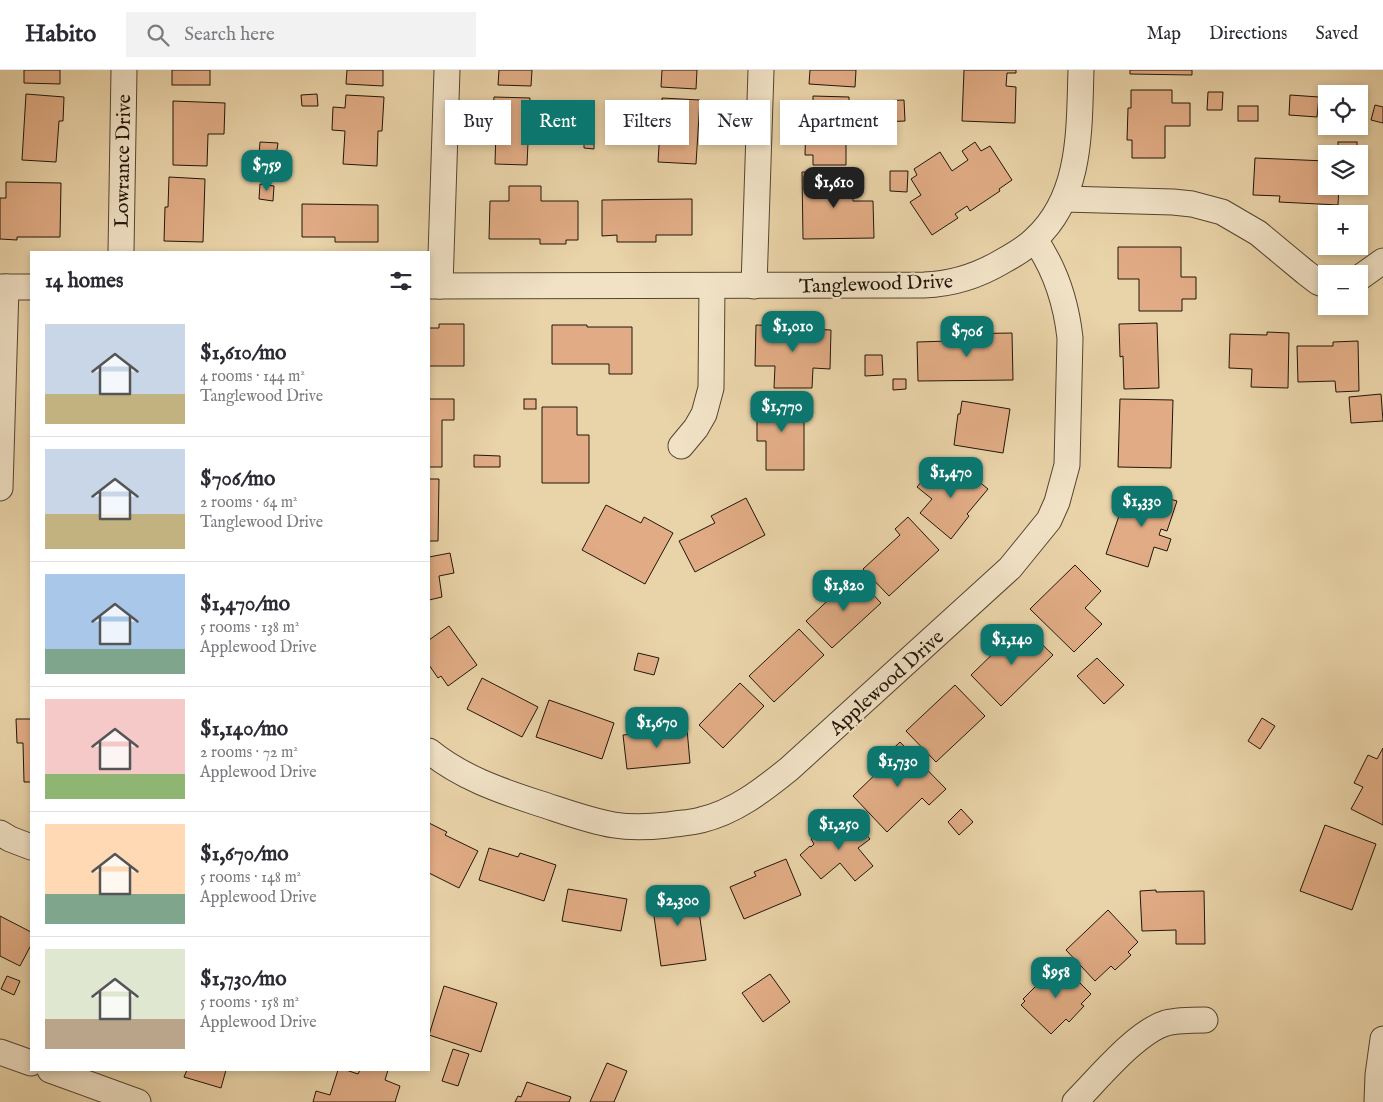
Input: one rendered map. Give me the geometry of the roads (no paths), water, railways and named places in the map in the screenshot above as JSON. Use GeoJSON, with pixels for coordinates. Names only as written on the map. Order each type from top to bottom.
{"type":"FeatureCollection","features":[{"type":"Feature","properties":{"kind":"street","name":"Lowrance Drive"},"geometry":{"type":"LineString","coordinates":[[121,251],[124,70]]}},
{"type":"Feature","properties":{"kind":"street"},"geometry":{"type":"LineString","coordinates":[[435,286],[447,70]]}},
{"type":"Feature","properties":{"kind":"street"},"geometry":{"type":"LineString","coordinates":[[754,286],[761,70]]}},
{"type":"Feature","properties":{"kind":"street","name":"Tanglewood Drive"},"geometry":{"type":"LineString","coordinates":[[435,286],[924,285],[955,282],[984,272],[1035,240],[1056,213],[1064,199],[1072,175],[1079,139],[1080,70]]}},
{"type":"Feature","properties":{"kind":"street"},"geometry":{"type":"LineString","coordinates":[[1064,199],[1173,202],[1192,204],[1222,212],[1258,233],[1318,282]]}},
{"type":"Feature","properties":{"kind":"street","name":"Applewood Drive"},"geometry":{"type":"LineString","coordinates":[[430,751],[444,763],[470,778],[498,789],[572,814],[614,825],[631,826],[684,823],[717,815],[741,804],[764,790],[789,769],[1010,568],[1048,520],[1057,502],[1067,465],[1070,338],[1061,289],[1054,272],[1035,240]]}},
{"type":"Feature","properties":{"kind":"street"},"geometry":{"type":"LineString","coordinates":[[1368,272],[1383,261]]}},
{"type":"Feature","properties":{"kind":"street"},"geometry":{"type":"LineString","coordinates":[[681,446],[696,428],[704,414],[711,388],[712,286]]}},
{"type":"Feature","properties":{"kind":"street"},"geometry":{"type":"LineString","coordinates":[[0,488],[3,287],[30,287]]}},
{"type":"Feature","properties":{"kind":"street"},"geometry":{"type":"LineString","coordinates":[[0,833],[30,847]]}},
{"type":"Feature","properties":{"kind":"street"},"geometry":{"type":"LineString","coordinates":[[1075,1102],[1129,1048],[1149,1032],[1165,1024],[1184,1020],[1205,1020]]}},
{"type":"Feature","properties":{"kind":"street"},"geometry":{"type":"LineString","coordinates":[[1377,1102],[1378,1075],[1383,1039]]}},
{"type":"Feature","properties":{"kind":"street"},"geometry":{"type":"LineString","coordinates":[[0,1052],[30,1063]]}},
{"type":"Feature","properties":{"kind":"street"},"geometry":{"type":"LineString","coordinates":[[53,1071],[138,1102]]}}]}
